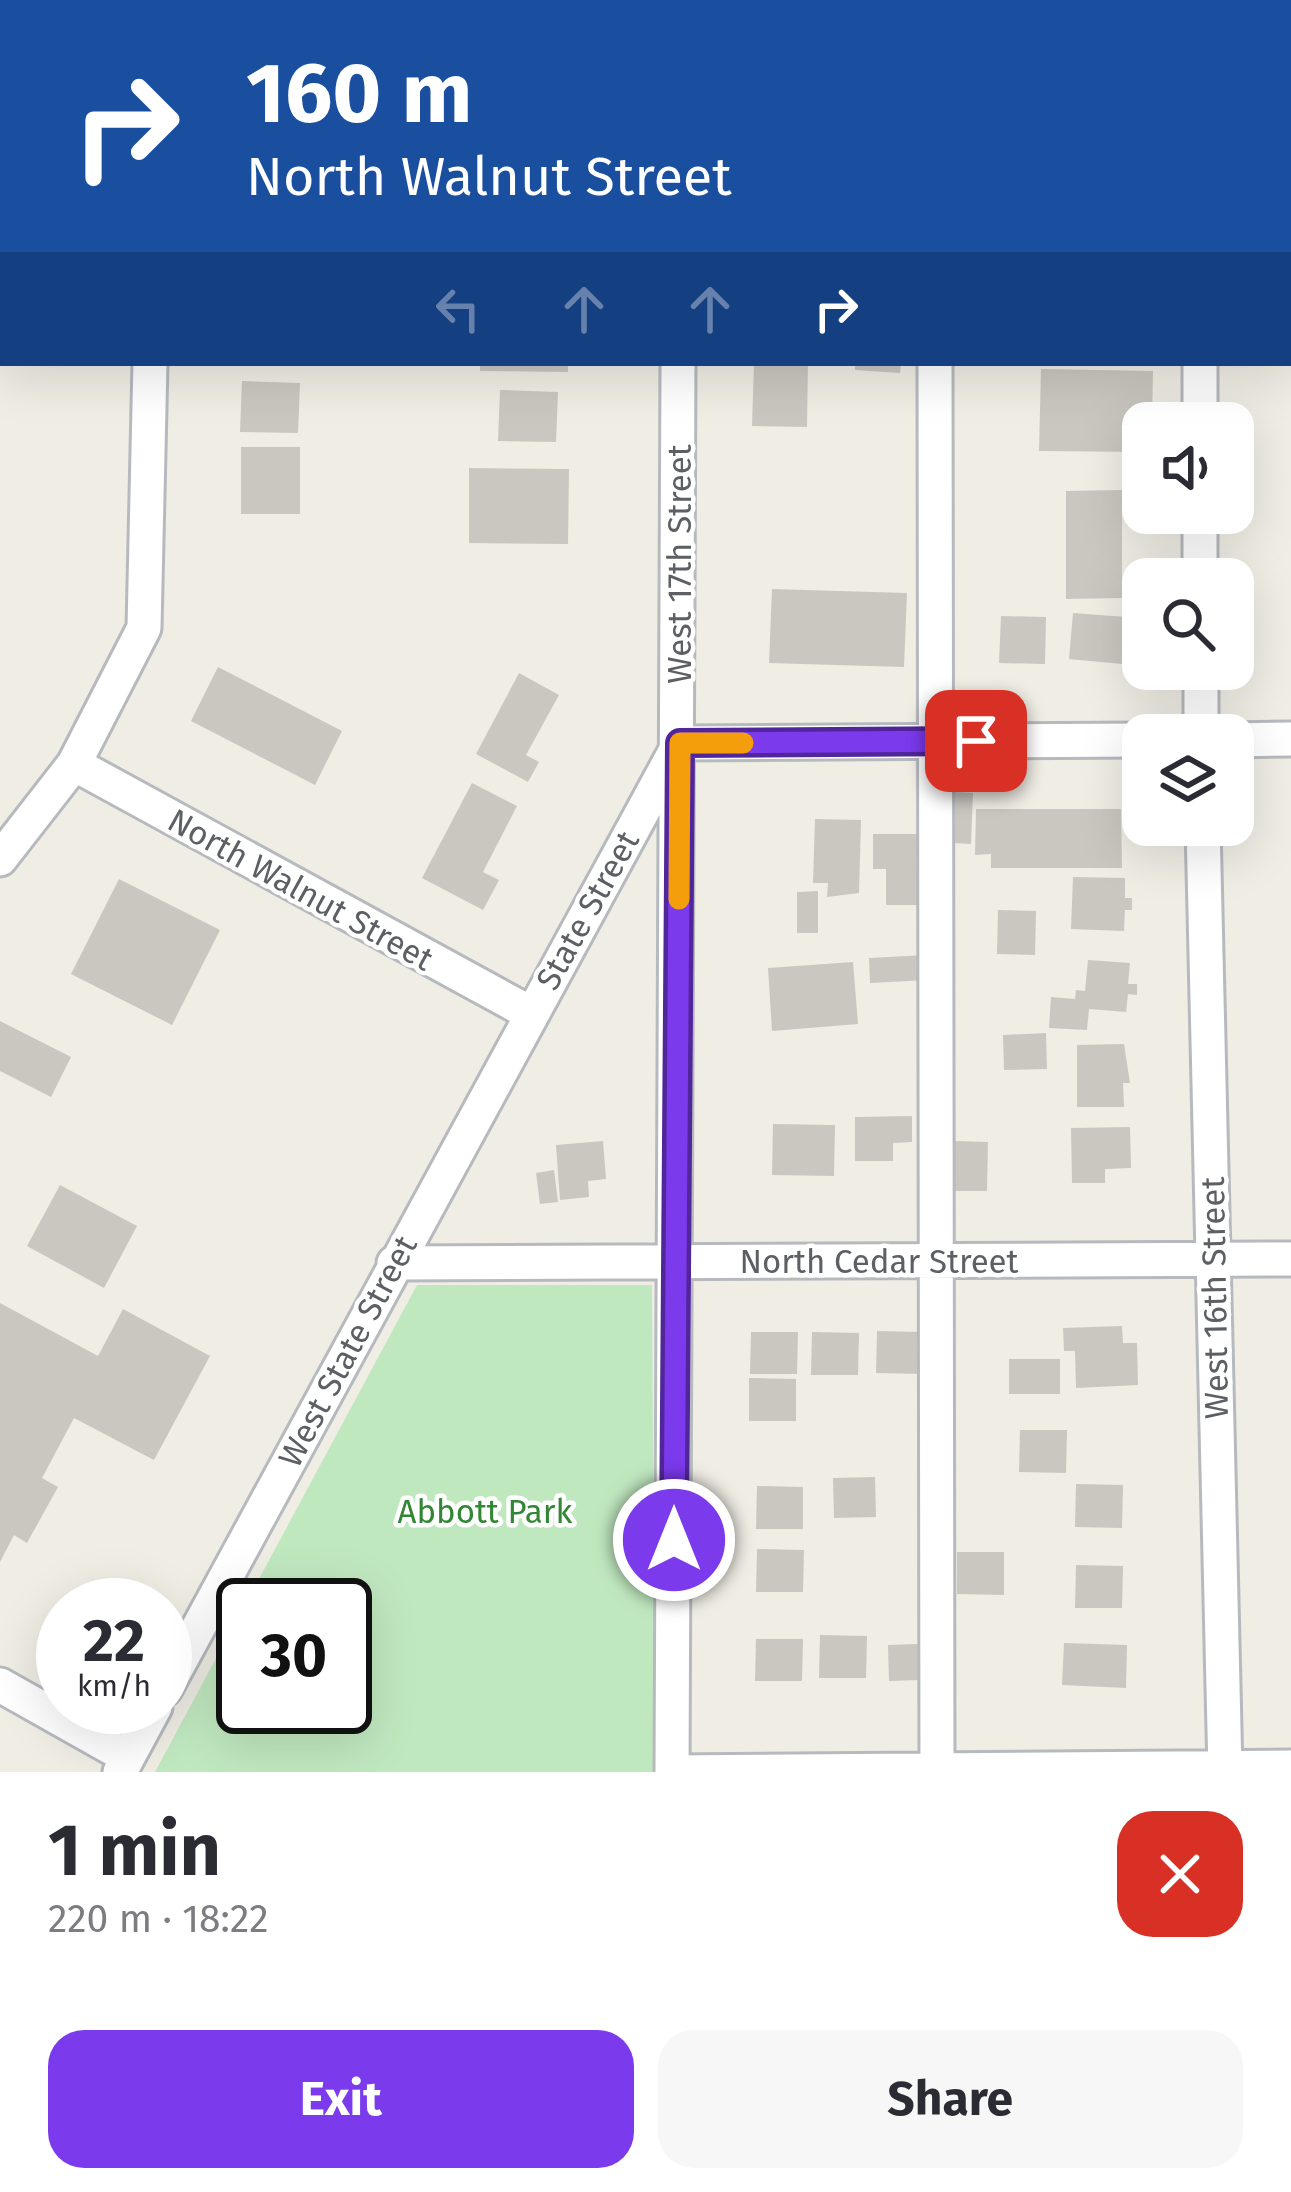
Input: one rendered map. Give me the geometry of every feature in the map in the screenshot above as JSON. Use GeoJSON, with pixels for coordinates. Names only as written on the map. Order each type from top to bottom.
{"type":"FeatureCollection","features":[{"type":"Feature","properties":{"kind":"street"},"geometry":{"type":"LineString","coordinates":[[0,859],[74,764],[144,628],[150,366]]}},
{"type":"Feature","properties":{"kind":"street","name":"West 17th Street"},"geometry":{"type":"LineString","coordinates":[[672,1772],[678,366]]}},
{"type":"Feature","properties":{"kind":"street"},"geometry":{"type":"LineString","coordinates":[[935,366],[937,1771]]}},
{"type":"Feature","properties":{"kind":"street"},"geometry":{"type":"LineString","coordinates":[[1200,366],[1200,402]]}},
{"type":"Feature","properties":{"kind":"street"},"geometry":{"type":"LineString","coordinates":[[1254,740],[1291,739]]}},
{"type":"Feature","properties":{"kind":"street"},"geometry":{"type":"LineString","coordinates":[[680,743],[1122,740]]}},
{"type":"Feature","properties":{"kind":"street","name":"State Street"},"geometry":{"type":"LineString","coordinates":[[530,1013],[680,743]]}},
{"type":"Feature","properties":{"kind":"street","name":"North Walnut Street"},"geometry":{"type":"LineString","coordinates":[[74,764],[530,1013]]}},
{"type":"Feature","properties":{"kind":"street","name":"West 16th Street"},"geometry":{"type":"LineString","coordinates":[[1203,846],[1225,1770]]}},
{"type":"Feature","properties":{"kind":"street","name":"West State Street"},"geometry":{"type":"LineString","coordinates":[[192,1639],[530,1013]]}},
{"type":"Feature","properties":{"kind":"street","name":"North Cedar Street"},"geometry":{"type":"LineString","coordinates":[[394,1263],[1291,1258]]}},
{"type":"Feature","properties":{"kind":"street"},"geometry":{"type":"LineString","coordinates":[[0,1685],[124,1765],[141,1734]]}},
{"type":"Feature","properties":{"kind":"street"},"geometry":{"type":"LineString","coordinates":[[672,1772],[1291,1767]]}},
{"type":"Feature","properties":{"kind":"green space","name":"Abbott Park"},"geometry":{"type":"Polygon","coordinates":[[[417,1285],[652,1285],[655,1772],[155,1772],[175,1734],[192,1734],[192,1703],[216,1658],[216,1734],[372,1734],[372,1578],[260,1578],[417,1285]]]}},
{"type":"Feature","properties":{"kind":"building"},"geometry":{"type":"Polygon","coordinates":[[[480,366],[568,366],[568,372],[480,371],[480,366]]]}},
{"type":"Feature","properties":{"kind":"building"},"geometry":{"type":"Polygon","coordinates":[[[754,366],[808,366],[807,427],[752,426],[754,366]]]}},
{"type":"Feature","properties":{"kind":"building"},"geometry":{"type":"Polygon","coordinates":[[[855,366],[901,366],[900,373],[855,370],[855,366]]]}},
{"type":"Feature","properties":{"kind":"building"},"geometry":{"type":"Polygon","coordinates":[[[1041,369],[1153,371],[1152,402],[1122,402],[1122,452],[1039,451],[1041,369]]]}},
{"type":"Feature","properties":{"kind":"building"},"geometry":{"type":"Polygon","coordinates":[[[242,381],[300,383],[298,433],[240,432],[242,381]]]}},
{"type":"Feature","properties":{"kind":"building"},"geometry":{"type":"Polygon","coordinates":[[[500,390],[558,392],[556,442],[498,441],[500,390]]]}},
{"type":"Feature","properties":{"kind":"building"},"geometry":{"type":"Polygon","coordinates":[[[241,447],[300,447],[300,514],[241,514],[241,447]]]}},
{"type":"Feature","properties":{"kind":"building"},"geometry":{"type":"Polygon","coordinates":[[[469,468],[569,469],[568,544],[469,543],[469,468]]]}},
{"type":"Feature","properties":{"kind":"building"},"geometry":{"type":"Polygon","coordinates":[[[1122,490],[1122,598],[1066,599],[1066,491],[1122,490]]]}},
{"type":"Feature","properties":{"kind":"building"},"geometry":{"type":"Polygon","coordinates":[[[772,589],[907,593],[904,667],[769,663],[772,589]]]}},
{"type":"Feature","properties":{"kind":"building"},"geometry":{"type":"Polygon","coordinates":[[[1073,613],[1122,617],[1122,664],[1069,659],[1073,613]]]}},
{"type":"Feature","properties":{"kind":"building"},"geometry":{"type":"Polygon","coordinates":[[[1001,616],[1046,617],[1045,664],[999,663],[1001,616]]]}},
{"type":"Feature","properties":{"kind":"building"},"geometry":{"type":"Polygon","coordinates":[[[218,667],[342,731],[315,785],[191,721],[218,667]]]}},
{"type":"Feature","properties":{"kind":"building"},"geometry":{"type":"Polygon","coordinates":[[[519,673],[559,695],[526,755],[539,762],[528,782],[476,754],[519,673]]]}},
{"type":"Feature","properties":{"kind":"building"},"geometry":{"type":"Polygon","coordinates":[[[472,783],[517,806],[483,872],[499,880],[483,910],[422,878],[472,783]]]}},
{"type":"Feature","properties":{"kind":"building"},"geometry":{"type":"Polygon","coordinates":[[[955,792],[973,793],[971,844],[953,843],[955,792]]]}},
{"type":"Feature","properties":{"kind":"building"},"geometry":{"type":"Polygon","coordinates":[[[976,809],[1121,809],[1122,868],[991,868],[991,854],[975,855],[976,809]]]}},
{"type":"Feature","properties":{"kind":"building"},"geometry":{"type":"Polygon","coordinates":[[[815,819],[861,820],[859,893],[827,897],[828,883],[813,883],[815,819]]]}},
{"type":"Feature","properties":{"kind":"building"},"geometry":{"type":"Polygon","coordinates":[[[873,834],[928,834],[928,905],[886,905],[886,869],[873,869],[873,834]]]}},
{"type":"Feature","properties":{"kind":"building"},"geometry":{"type":"Polygon","coordinates":[[[1073,877],[1125,878],[1125,898],[1132,898],[1132,910],[1125,910],[1124,931],[1071,929],[1073,877]]]}},
{"type":"Feature","properties":{"kind":"building"},"geometry":{"type":"Polygon","coordinates":[[[119,879],[220,930],[172,1025],[71,974],[119,879]]]}},
{"type":"Feature","properties":{"kind":"building"},"geometry":{"type":"Polygon","coordinates":[[[818,891],[818,933],[797,933],[797,892],[818,891]]]}},
{"type":"Feature","properties":{"kind":"building"},"geometry":{"type":"Polygon","coordinates":[[[998,910],[1036,911],[1035,955],[997,954],[998,910]]]}},
{"type":"Feature","properties":{"kind":"building"},"geometry":{"type":"Polygon","coordinates":[[[927,955],[928,980],[870,983],[869,958],[927,955]]]}},
{"type":"Feature","properties":{"kind":"building"},"geometry":{"type":"Polygon","coordinates":[[[1088,960],[1130,963],[1128,984],[1137,984],[1137,995],[1128,994],[1126,1012],[1089,1009],[1087,1030],[1049,1028],[1051,997],[1075,999],[1076,990],[1085,991],[1088,960]]]}},
{"type":"Feature","properties":{"kind":"building"},"geometry":{"type":"Polygon","coordinates":[[[853,962],[858,1024],[772,1031],[768,968],[853,962]]]}},
{"type":"Feature","properties":{"kind":"building"},"geometry":{"type":"Polygon","coordinates":[[[0,1021],[71,1057],[51,1097],[0,1071],[0,1021]]]}},
{"type":"Feature","properties":{"kind":"building"},"geometry":{"type":"Polygon","coordinates":[[[1046,1033],[1047,1069],[1004,1070],[1003,1035],[1046,1033]]]}},
{"type":"Feature","properties":{"kind":"building"},"geometry":{"type":"Polygon","coordinates":[[[1124,1044],[1130,1083],[1123,1083],[1124,1107],[1077,1107],[1077,1045],[1124,1044]]]}},
{"type":"Feature","properties":{"kind":"building"},"geometry":{"type":"Polygon","coordinates":[[[912,1116],[912,1142],[893,1143],[893,1161],[855,1161],[855,1117],[912,1116]]]}},
{"type":"Feature","properties":{"kind":"building"},"geometry":{"type":"Polygon","coordinates":[[[773,1124],[835,1125],[834,1176],[772,1175],[773,1124]]]}},
{"type":"Feature","properties":{"kind":"building"},"geometry":{"type":"Polygon","coordinates":[[[1130,1127],[1131,1168],[1105,1169],[1105,1183],[1072,1183],[1071,1128],[1130,1127]]]}},
{"type":"Feature","properties":{"kind":"building"},"geometry":{"type":"Polygon","coordinates":[[[603,1141],[606,1179],[588,1181],[589,1197],[560,1200],[556,1145],[603,1141]]]}},
{"type":"Feature","properties":{"kind":"building"},"geometry":{"type":"Polygon","coordinates":[[[955,1141],[988,1142],[987,1191],[953,1191],[955,1141]]]}},
{"type":"Feature","properties":{"kind":"building"},"geometry":{"type":"Polygon","coordinates":[[[554,1170],[558,1202],[540,1204],[536,1173],[554,1170]]]}},
{"type":"Feature","properties":{"kind":"building"},"geometry":{"type":"Polygon","coordinates":[[[60,1185],[137,1226],[104,1288],[27,1246],[60,1185]]]}},
{"type":"Feature","properties":{"kind":"building"},"geometry":{"type":"Polygon","coordinates":[[[0,1303],[98,1356],[123,1309],[210,1356],[154,1460],[74,1418],[42,1478],[58,1487],[27,1543],[14,1535],[0,1562],[0,1303]]]}},
{"type":"Feature","properties":{"kind":"building"},"geometry":{"type":"Polygon","coordinates":[[[1122,1326],[1123,1343],[1137,1343],[1138,1385],[1076,1388],[1075,1351],[1064,1351],[1063,1328],[1122,1326]]]}},
{"type":"Feature","properties":{"kind":"building"},"geometry":{"type":"Polygon","coordinates":[[[877,1331],[924,1332],[923,1374],[876,1373],[877,1331]]]}},
{"type":"Feature","properties":{"kind":"building"},"geometry":{"type":"Polygon","coordinates":[[[751,1332],[798,1332],[797,1374],[750,1374],[751,1332]]]}},
{"type":"Feature","properties":{"kind":"building"},"geometry":{"type":"Polygon","coordinates":[[[812,1332],[859,1333],[858,1375],[811,1375],[812,1332]]]}},
{"type":"Feature","properties":{"kind":"building"},"geometry":{"type":"Polygon","coordinates":[[[1009,1359],[1060,1359],[1060,1394],[1009,1394],[1009,1359]]]}},
{"type":"Feature","properties":{"kind":"building"},"geometry":{"type":"Polygon","coordinates":[[[749,1378],[796,1379],[796,1421],[749,1421],[749,1378]]]}},
{"type":"Feature","properties":{"kind":"building"},"geometry":{"type":"Polygon","coordinates":[[[1020,1430],[1067,1430],[1066,1473],[1019,1472],[1020,1430]]]}},
{"type":"Feature","properties":{"kind":"building"},"geometry":{"type":"Polygon","coordinates":[[[875,1477],[876,1517],[834,1518],[833,1478],[875,1477]]]}},
{"type":"Feature","properties":{"kind":"building"},"geometry":{"type":"Polygon","coordinates":[[[1076,1484],[1123,1485],[1122,1528],[1075,1527],[1076,1484]]]}},
{"type":"Feature","properties":{"kind":"building"},"geometry":{"type":"Polygon","coordinates":[[[757,1486],[803,1487],[803,1529],[756,1529],[757,1486]]]}},
{"type":"Feature","properties":{"kind":"building"},"geometry":{"type":"Polygon","coordinates":[[[757,1549],[804,1550],[803,1592],[756,1592],[757,1549]]]}},
{"type":"Feature","properties":{"kind":"building"},"geometry":{"type":"Polygon","coordinates":[[[957,1552],[1004,1552],[1004,1595],[957,1594],[957,1552]]]}},
{"type":"Feature","properties":{"kind":"building"},"geometry":{"type":"Polygon","coordinates":[[[1076,1565],[1123,1566],[1122,1608],[1075,1608],[1076,1565]]]}},
{"type":"Feature","properties":{"kind":"building"},"geometry":{"type":"Polygon","coordinates":[[[820,1635],[867,1636],[866,1678],[819,1678],[820,1635]]]}},
{"type":"Feature","properties":{"kind":"building"},"geometry":{"type":"Polygon","coordinates":[[[756,1639],[803,1639],[802,1681],[755,1681],[756,1639]]]}},
{"type":"Feature","properties":{"kind":"building"},"geometry":{"type":"Polygon","coordinates":[[[1064,1643],[1127,1645],[1126,1688],[1062,1685],[1064,1643]]]}},
{"type":"Feature","properties":{"kind":"building"},"geometry":{"type":"Polygon","coordinates":[[[918,1644],[920,1680],[889,1681],[888,1645],[918,1644]]]}},
{"type":"Feature","properties":{"kind":"slow traffic"},"geometry":{"type":"LineString","coordinates":[[679,899],[680,743],[743,743]]}},
{"type":"Feature","properties":{"kind":"route"},"geometry":{"type":"LineString","coordinates":[[674,1540],[680,743],[976,741]]}}]}
